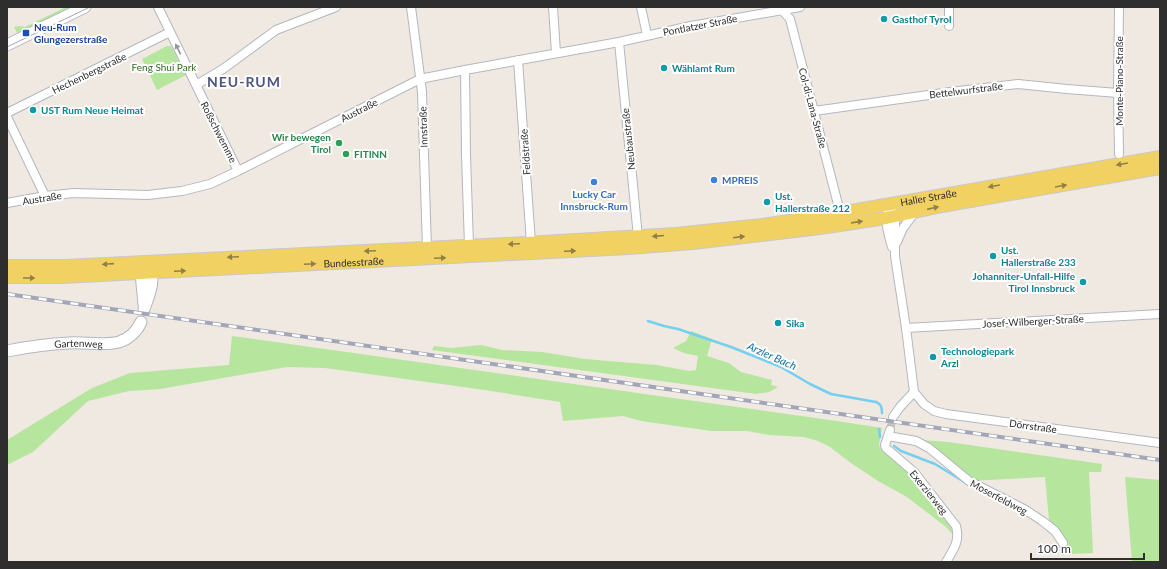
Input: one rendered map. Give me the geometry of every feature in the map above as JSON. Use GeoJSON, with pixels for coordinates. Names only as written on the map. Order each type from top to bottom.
{"type":"FeatureCollection","features":[{"type":"Feature","properties":{"kind":"main road","name":"Haller Straße"},"geometry":{"type":"LineString","coordinates":[[698,237],[1160,157]]}},
{"type":"Feature","properties":{"kind":"main road","name":"Haller Straße"},"geometry":{"type":"LineString","coordinates":[[698,237],[820,228],[890,217],[947,205],[1160,168]]}},
{"type":"Feature","properties":{"kind":"main road","name":"Bundesstraße"},"geometry":{"type":"LineString","coordinates":[[7,266],[51,267],[638,237],[698,237]]}},
{"type":"Feature","properties":{"kind":"main road","name":"Bundesstraße"},"geometry":{"type":"LineString","coordinates":[[7,277],[34,278],[147,273],[629,248],[698,237]]}},
{"type":"Feature","properties":{"kind":"street"},"geometry":{"type":"LineString","coordinates":[[7,45],[85,7]]}},
{"type":"Feature","properties":{"kind":"street","name":"Roßschwemme"},"geometry":{"type":"LineString","coordinates":[[158,7],[238,172]]}},
{"type":"Feature","properties":{"kind":"street"},"geometry":{"type":"LineString","coordinates":[[196,85],[222,69],[276,30],[336,7]]}},
{"type":"Feature","properties":{"kind":"street","name":"Innstraße"},"geometry":{"type":"LineString","coordinates":[[411,7],[420,79],[427,248]]}},
{"type":"Feature","properties":{"kind":"street"},"geometry":{"type":"LineString","coordinates":[[553,7],[556,53]]}},
{"type":"Feature","properties":{"kind":"street"},"geometry":{"type":"LineString","coordinates":[[641,7],[647,35]]}},
{"type":"Feature","properties":{"kind":"street","name":"Pontlatzer Straße"},"geometry":{"type":"LineString","coordinates":[[647,35],[780,8],[800,7]]}},
{"type":"Feature","properties":{"kind":"street"},"geometry":{"type":"LineString","coordinates":[[949,7],[949,26]]}},
{"type":"Feature","properties":{"kind":"street","name":"Monte-Piano-Straße"},"geometry":{"type":"LineString","coordinates":[[1119,7],[1119,154]]}},
{"type":"Feature","properties":{"kind":"street","name":"Col-di-Lana-Straße"},"geometry":{"type":"LineString","coordinates":[[780,8],[790,19],[840,212]]}},
{"type":"Feature","properties":{"kind":"street","name":"Hechenbergstraße"},"geometry":{"type":"LineString","coordinates":[[7,113],[170,32]]}},
{"type":"Feature","properties":{"kind":"street","name":"Austraße"},"geometry":{"type":"LineString","coordinates":[[7,203],[45,196],[74,193],[129,195],[170,193],[210,184],[238,172],[420,79],[619,42],[647,35]]}},
{"type":"Feature","properties":{"kind":"street","name":"Neubaustraße"},"geometry":{"type":"LineString","coordinates":[[619,42],[638,237]]}},
{"type":"Feature","properties":{"kind":"street","name":"Feldstraße"},"geometry":{"type":"LineString","coordinates":[[518,60],[531,243]]}},
{"type":"Feature","properties":{"kind":"street"},"geometry":{"type":"LineString","coordinates":[[465,70],[469,246]]}},
{"type":"Feature","properties":{"kind":"street","name":"Bettelwurfstraße"},"geometry":{"type":"LineString","coordinates":[[814,111],[1018,84],[1118,93]]}},
{"type":"Feature","properties":{"kind":"street"},"geometry":{"type":"LineString","coordinates":[[7,117],[45,196]]}},
{"type":"Feature","properties":{"kind":"street"},"geometry":{"type":"LineString","coordinates":[[889,205],[895,256]]}},
{"type":"Feature","properties":{"kind":"street"},"geometry":{"type":"LineString","coordinates":[[895,247],[903,228],[914,212]]}},
{"type":"Feature","properties":{"kind":"street"},"geometry":{"type":"LineString","coordinates":[[890,217],[887,229],[895,256],[914,392],[893,417]]}},
{"type":"Feature","properties":{"kind":"street"},"geometry":{"type":"LineString","coordinates":[[147,262],[147,273]]}},
{"type":"Feature","properties":{"kind":"street","name":"Josef-Wilberger-Straße"},"geometry":{"type":"LineString","coordinates":[[906,328],[1160,314]]}},
{"type":"Feature","properties":{"kind":"street","name":"Gartenweg"},"geometry":{"type":"LineString","coordinates":[[7,351],[69,342],[118,342],[135,332],[141,322]]}},
{"type":"Feature","properties":{"kind":"street","name":"Dörrstraße"},"geometry":{"type":"LineString","coordinates":[[914,392],[924,404],[934,411],[946,414],[1160,443]]}},
{"type":"Feature","properties":{"kind":"street","name":"Moserfeldweg"},"geometry":{"type":"LineString","coordinates":[[889,433],[916,441],[929,448],[969,481],[1041,520],[1055,531],[1063,542]]}},
{"type":"Feature","properties":{"kind":"street","name":"Exerzierweg"},"geometry":{"type":"LineString","coordinates":[[889,433],[885,445],[886,448],[914,472],[956,526],[958,534],[957,542],[946,562]]}},
{"type":"Feature","properties":{"kind":"green space"},"geometry":{"type":"Polygon","coordinates":[[[66,7],[72,7],[17,33],[14,27],[25,27],[66,7]]]}},
{"type":"Feature","properties":{"kind":"green space","name":"Feng Shui Park"},"geometry":{"type":"Polygon","coordinates":[[[167,46],[171,46],[186,75],[157,90],[142,59],[167,46]]]}},
{"type":"Feature","properties":{"kind":"green space"},"geometry":{"type":"Polygon","coordinates":[[[691,331],[712,339],[707,356],[729,363],[741,372],[772,380],[771,385],[778,387],[769,392],[756,394],[432,350],[434,346],[451,348],[481,345],[502,350],[542,352],[585,359],[657,365],[689,371],[696,370],[698,356],[684,353],[673,348],[686,341],[691,331]]]}},
{"type":"Feature","properties":{"kind":"green space"},"geometry":{"type":"Polygon","coordinates":[[[232,336],[882,428],[879,445],[882,451],[912,474],[954,529],[956,538],[946,527],[907,497],[878,481],[830,447],[818,441],[804,437],[769,435],[747,431],[711,431],[641,421],[623,416],[563,421],[560,402],[325,368],[287,367],[160,389],[129,391],[88,401],[33,452],[7,465],[7,440],[92,388],[130,373],[229,365],[232,336]]]}},
{"type":"Feature","properties":{"kind":"green space"},"geometry":{"type":"Polygon","coordinates":[[[921,440],[948,442],[1102,464],[1101,472],[1089,472],[1093,553],[1071,554],[1049,520],[1045,477],[969,481],[921,440]]]}},
{"type":"Feature","properties":{"kind":"green space"},"geometry":{"type":"Polygon","coordinates":[[[1125,477],[1160,480],[1160,562],[1132,562],[1125,477]]]}},
{"type":"Feature","properties":{"kind":"waterway","name":"Arzler Bach"},"geometry":{"type":"LineString","coordinates":[[648,321],[678,329],[731,347],[781,367],[831,394],[876,402],[881,406],[882,413]]}},
{"type":"Feature","properties":{"kind":"waterway","name":"Arzler Bach"},"geometry":{"type":"LineString","coordinates":[[879,429],[880,437]]}},
{"type":"Feature","properties":{"kind":"waterway","name":"Arzler Bach"},"geometry":{"type":"LineString","coordinates":[[894,446],[901,451],[935,464],[976,489]]}},
{"type":"Feature","properties":{"kind":"waterway","name":"Arzler Bach"},"geometry":{"type":"LineString","coordinates":[[1060,544],[1063,554]]}},
{"type":"Feature","properties":{"kind":"tunnel"},"geometry":{"type":"LineString","coordinates":[[890,430],[893,417]]}},
{"type":"Feature","properties":{"kind":"tram line"},"geometry":{"type":"LineString","coordinates":[[7,47],[90,7]]}},
{"type":"Feature","properties":{"kind":"railway"},"geometry":{"type":"LineString","coordinates":[[7,294],[1160,460]]}},
{"type":"Feature","properties":{"kind":"place","name":"Gasthof Tyrol"},"geometry":{"type":"Point","coordinates":[884,19]}},
{"type":"Feature","properties":{"kind":"place","name":"Neu-Rum Glungezerstraße"},"geometry":{"type":"Point","coordinates":[26,33]}},
{"type":"Feature","properties":{"kind":"place","name":"Wählamt Rum"},"geometry":{"type":"Point","coordinates":[664,68]}},
{"type":"Feature","properties":{"kind":"place","name":"UST Rum Neue Heimat"},"geometry":{"type":"Point","coordinates":[33,110]}},
{"type":"Feature","properties":{"kind":"place","name":"Wir bewegen Tirol"},"geometry":{"type":"Point","coordinates":[339,143]}},
{"type":"Feature","properties":{"kind":"place","name":"FITINN"},"geometry":{"type":"Point","coordinates":[346,154]}},
{"type":"Feature","properties":{"kind":"place","name":"MPREIS"},"geometry":{"type":"Point","coordinates":[714,180]}},
{"type":"Feature","properties":{"kind":"place","name":"Lucky Car Innsbruck-Rum"},"geometry":{"type":"Point","coordinates":[594,182]}},
{"type":"Feature","properties":{"kind":"place","name":"Ust. Hallerstraße 212"},"geometry":{"type":"Point","coordinates":[767,202]}},
{"type":"Feature","properties":{"kind":"place","name":"Ust. Hallerstraße 233"},"geometry":{"type":"Point","coordinates":[993,256]}},
{"type":"Feature","properties":{"kind":"place","name":"Johanniter-Unfall-Hilfe Tirol Innsbruck"},"geometry":{"type":"Point","coordinates":[1083,282]}},
{"type":"Feature","properties":{"kind":"place","name":"Sika"},"geometry":{"type":"Point","coordinates":[778,323]}},
{"type":"Feature","properties":{"kind":"place","name":"Technologiepark Arzl"},"geometry":{"type":"Point","coordinates":[933,357]}},
{"type":"Feature","properties":{"kind":"district","name":"NEU-RUM"},"geometry":{"type":"Point","coordinates":[244,82]}}]}
